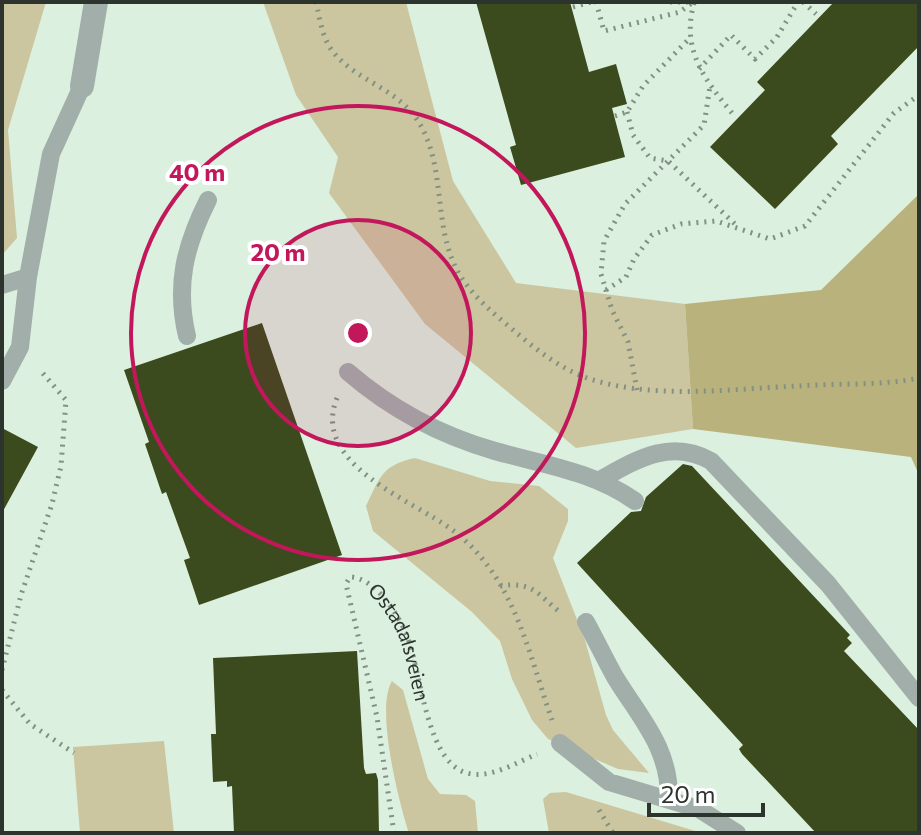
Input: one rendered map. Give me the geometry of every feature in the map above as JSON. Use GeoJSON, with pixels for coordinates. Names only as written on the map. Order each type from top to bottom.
{"type":"FeatureCollection","features":[{"type":"Feature","properties":{"kind":"street"},"geometry":{"type":"LineString","coordinates":[[82,86],[96,2]]}},
{"type":"Feature","properties":{"kind":"lane"},"geometry":{"type":"LineString","coordinates":[[2,381],[20,347],[28,277],[51,154],[82,86]]}},
{"type":"Feature","properties":{"kind":"lane"},"geometry":{"type":"LineString","coordinates":[[187,336],[181,312],[182,267],[208,200]]}},
{"type":"Feature","properties":{"kind":"lane"},"geometry":{"type":"LineString","coordinates":[[2,285],[28,277]]}},
{"type":"Feature","properties":{"kind":"lane"},"geometry":{"type":"LineString","coordinates":[[348,372],[383,402],[455,438],[600,480],[635,501]]}},
{"type":"Feature","properties":{"kind":"lane"},"geometry":{"type":"LineString","coordinates":[[600,480],[660,451],[695,452],[711,461],[828,584],[919,698]]}},
{"type":"Feature","properties":{"kind":"lane"},"geometry":{"type":"LineString","coordinates":[[586,622],[615,677],[657,740],[669,778],[669,799]]}},
{"type":"Feature","properties":{"kind":"lane"},"geometry":{"type":"LineString","coordinates":[[560,743],[609,782],[669,799],[720,819],[737,833]]}},
{"type":"Feature","properties":{"kind":"path"},"geometry":{"type":"LineString","coordinates":[[316,2],[321,28],[334,53],[395,95],[421,125],[435,170],[440,220],[449,252],[461,276],[481,302],[552,361],[586,378],[637,390],[769,387],[919,378]]}},
{"type":"Feature","properties":{"kind":"path"},"geometry":{"type":"LineString","coordinates":[[573,7],[594,2],[604,31],[680,12],[692,2]]}},
{"type":"Feature","properties":{"kind":"path"},"geometry":{"type":"LineString","coordinates":[[670,2],[692,2]]}},
{"type":"Feature","properties":{"kind":"path"},"geometry":{"type":"LineString","coordinates":[[692,2],[690,38],[699,69],[732,113]]}},
{"type":"Feature","properties":{"kind":"path"},"geometry":{"type":"LineString","coordinates":[[699,69],[731,35],[755,59],[777,37],[800,2],[816,14]]}},
{"type":"Feature","properties":{"kind":"path"},"geometry":{"type":"LineString","coordinates":[[615,116],[627,112],[643,86],[690,38]]}},
{"type":"Feature","properties":{"kind":"path"},"geometry":{"type":"LineString","coordinates":[[637,390],[628,342],[601,274],[604,241],[625,204],[704,125],[710,86]]}},
{"type":"Feature","properties":{"kind":"path"},"geometry":{"type":"LineString","coordinates":[[606,290],[626,277],[634,259],[652,235],[681,224],[716,221],[770,239],[805,226],[894,113],[919,95]]}},
{"type":"Feature","properties":{"kind":"path"},"geometry":{"type":"LineString","coordinates":[[627,112],[633,135],[650,158],[668,161],[737,226]]}},
{"type":"Feature","properties":{"kind":"path"},"geometry":{"type":"LineString","coordinates":[[2,670],[21,595],[52,504],[61,466],[66,400],[20,347]]}},
{"type":"Feature","properties":{"kind":"path"},"geometry":{"type":"LineString","coordinates":[[348,372],[335,404],[333,424],[352,464],[373,481],[451,528],[472,546],[511,605],[560,743]]}},
{"type":"Feature","properties":{"kind":"path","name":"Ostadalsveien"},"geometry":{"type":"LineString","coordinates":[[394,833],[377,717],[346,584],[350,577],[360,579],[378,591],[395,612],[407,636],[437,744],[448,765],[457,771],[476,775],[507,767],[560,743]]}},
{"type":"Feature","properties":{"kind":"path"},"geometry":{"type":"LineString","coordinates":[[500,586],[529,586],[574,623],[586,622]]}},
{"type":"Feature","properties":{"kind":"path"},"geometry":{"type":"LineString","coordinates":[[2,690],[30,724],[74,753]]}},
{"type":"Feature","properties":{"kind":"shaded area"},"geometry":{"type":"Polygon","coordinates":[[[2,2],[46,2],[8,130],[17,238],[2,255],[2,2]]]}},
{"type":"Feature","properties":{"kind":"shaded area"},"geometry":{"type":"Polygon","coordinates":[[[263,2],[406,2],[453,181],[516,283],[685,304],[693,429],[576,448],[425,324],[329,193],[338,157],[296,95],[263,2]]]}},
{"type":"Feature","properties":{"kind":"shaded area"},"geometry":{"type":"Polygon","coordinates":[[[919,194],[919,475],[911,457],[693,429],[685,304],[821,290],[919,194]]]}},
{"type":"Feature","properties":{"kind":"shaded area"},"geometry":{"type":"Polygon","coordinates":[[[415,458],[490,481],[539,486],[568,509],[568,521],[553,558],[585,640],[606,715],[613,730],[649,773],[618,769],[548,739],[532,720],[512,679],[500,641],[472,612],[373,531],[366,506],[379,480],[395,464],[415,458]]]}},
{"type":"Feature","properties":{"kind":"shaded area"},"geometry":{"type":"Polygon","coordinates":[[[392,681],[403,690],[428,779],[440,794],[466,795],[475,801],[478,833],[409,833],[387,733],[387,694],[392,681]]]}},
{"type":"Feature","properties":{"kind":"shaded area"},"geometry":{"type":"Polygon","coordinates":[[[164,741],[174,833],[80,833],[73,747],[164,741]]]}},
{"type":"Feature","properties":{"kind":"shaded area"},"geometry":{"type":"Polygon","coordinates":[[[566,792],[702,833],[549,833],[543,799],[550,793],[566,792]]]}},
{"type":"Feature","properties":{"kind":"building"},"geometry":{"type":"Polygon","coordinates":[[[476,2],[570,2],[589,72],[616,64],[627,104],[612,108],[625,157],[521,185],[510,147],[516,145],[476,2]]]}},
{"type":"Feature","properties":{"kind":"building"},"geometry":{"type":"Polygon","coordinates":[[[834,2],[919,2],[919,46],[831,136],[838,144],[775,209],[710,147],[765,90],[757,82],[834,2]]]}},
{"type":"Feature","properties":{"kind":"building"},"geometry":{"type":"Polygon","coordinates":[[[262,323],[342,555],[199,605],[184,560],[190,558],[166,492],[162,494],[145,444],[149,442],[124,370],[262,323]]]}},
{"type":"Feature","properties":{"kind":"building"},"geometry":{"type":"Polygon","coordinates":[[[2,428],[38,447],[2,513],[2,428]]]}},
{"type":"Feature","properties":{"kind":"building"},"geometry":{"type":"Polygon","coordinates":[[[683,464],[692,466],[850,635],[847,638],[852,643],[844,651],[919,730],[919,833],[816,833],[742,754],[739,749],[743,745],[577,563],[631,512],[641,511],[646,497],[683,464]]]}},
{"type":"Feature","properties":{"kind":"building"},"geometry":{"type":"Polygon","coordinates":[[[357,651],[364,768],[366,774],[376,773],[378,780],[379,833],[234,833],[232,786],[227,787],[227,781],[213,782],[211,734],[216,734],[213,658],[357,651]]]}}]}
